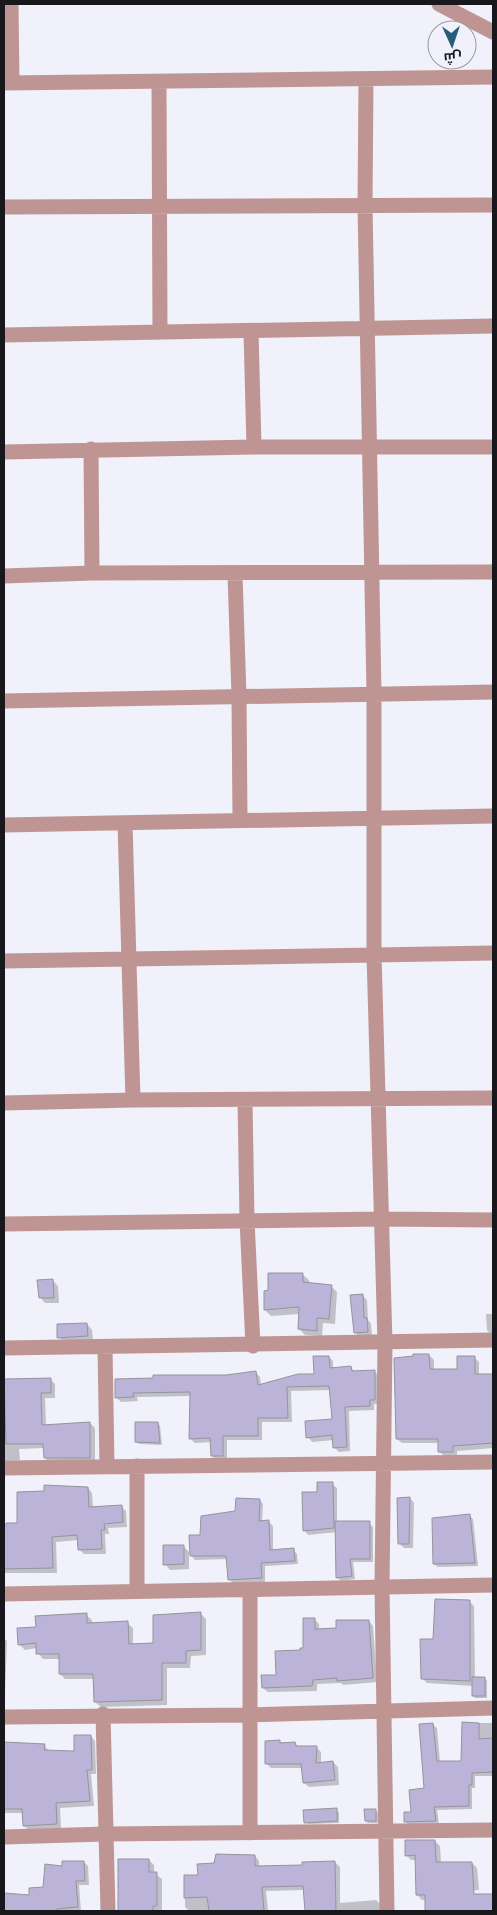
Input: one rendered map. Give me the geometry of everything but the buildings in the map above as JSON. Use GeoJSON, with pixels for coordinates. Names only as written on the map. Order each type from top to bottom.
{"type":"FeatureCollection","features":[{"type":"Feature","properties":{"kind":"street"},"geometry":{"type":"LineString","coordinates":[[11,4],[8,83],[159,83],[493,77]]}},
{"type":"Feature","properties":{"kind":"street"},"geometry":{"type":"LineString","coordinates":[[439,4],[493,32]]}},
{"type":"Feature","properties":{"kind":"street"},"geometry":{"type":"LineString","coordinates":[[366,80],[365,205],[373,571],[374,954],[385,1343],[382,1464],[382,1586],[386,1710],[387,1911]]}},
{"type":"Feature","properties":{"kind":"street"},"geometry":{"type":"LineString","coordinates":[[159,83],[160,332]]}},
{"type":"Feature","properties":{"kind":"street"},"geometry":{"type":"LineString","coordinates":[[4,207],[159,208],[493,205]]}},
{"type":"Feature","properties":{"kind":"street"},"geometry":{"type":"LineString","coordinates":[[4,335],[251,332],[493,326]]}},
{"type":"Feature","properties":{"kind":"street"},"geometry":{"type":"LineString","coordinates":[[251,332],[254,447]]}},
{"type":"Feature","properties":{"kind":"street"},"geometry":{"type":"LineString","coordinates":[[4,452],[254,447],[493,447]]}},
{"type":"Feature","properties":{"kind":"street"},"geometry":{"type":"LineString","coordinates":[[91,449],[92,573]]}},
{"type":"Feature","properties":{"kind":"street"},"geometry":{"type":"LineString","coordinates":[[4,576],[92,573],[493,572]]}},
{"type":"Feature","properties":{"kind":"street"},"geometry":{"type":"LineString","coordinates":[[235,574],[239,696],[240,820]]}},
{"type":"Feature","properties":{"kind":"street"},"geometry":{"type":"LineString","coordinates":[[4,701],[493,692]]}},
{"type":"Feature","properties":{"kind":"street"},"geometry":{"type":"LineString","coordinates":[[4,825],[493,816]]}},
{"type":"Feature","properties":{"kind":"street"},"geometry":{"type":"LineString","coordinates":[[126,823],[133,1100]]}},
{"type":"Feature","properties":{"kind":"street"},"geometry":{"type":"LineString","coordinates":[[4,961],[493,953]]}},
{"type":"Feature","properties":{"kind":"street"},"geometry":{"type":"LineString","coordinates":[[4,1103],[133,1100],[493,1098]]}},
{"type":"Feature","properties":{"kind":"street"},"geometry":{"type":"LineString","coordinates":[[245,1100],[247,1220],[253,1346]]}},
{"type":"Feature","properties":{"kind":"street"},"geometry":{"type":"LineString","coordinates":[[4,1224],[247,1220],[493,1220]]}},
{"type":"Feature","properties":{"kind":"street"},"geometry":{"type":"LineString","coordinates":[[4,1348],[253,1346],[493,1340]]}},
{"type":"Feature","properties":{"kind":"street"},"geometry":{"type":"LineString","coordinates":[[105,1347],[107,1466]]}},
{"type":"Feature","properties":{"kind":"street"},"geometry":{"type":"LineString","coordinates":[[4,1468],[493,1462]]}},
{"type":"Feature","properties":{"kind":"street"},"geometry":{"type":"LineString","coordinates":[[137,1466],[137,1591]]}},
{"type":"Feature","properties":{"kind":"street"},"geometry":{"type":"LineString","coordinates":[[4,1594],[493,1584]]}},
{"type":"Feature","properties":{"kind":"street"},"geometry":{"type":"LineString","coordinates":[[250,1590],[248,1715],[250,1833]]}},
{"type":"Feature","properties":{"kind":"street"},"geometry":{"type":"LineString","coordinates":[[4,1716],[103,1714],[248,1715],[493,1708]]}},
{"type":"Feature","properties":{"kind":"street"},"geometry":{"type":"LineString","coordinates":[[103,1714],[108,1911]]}},
{"type":"Feature","properties":{"kind":"street"},"geometry":{"type":"LineString","coordinates":[[4,1837],[106,1834],[386,1833],[493,1830]]}}]}
